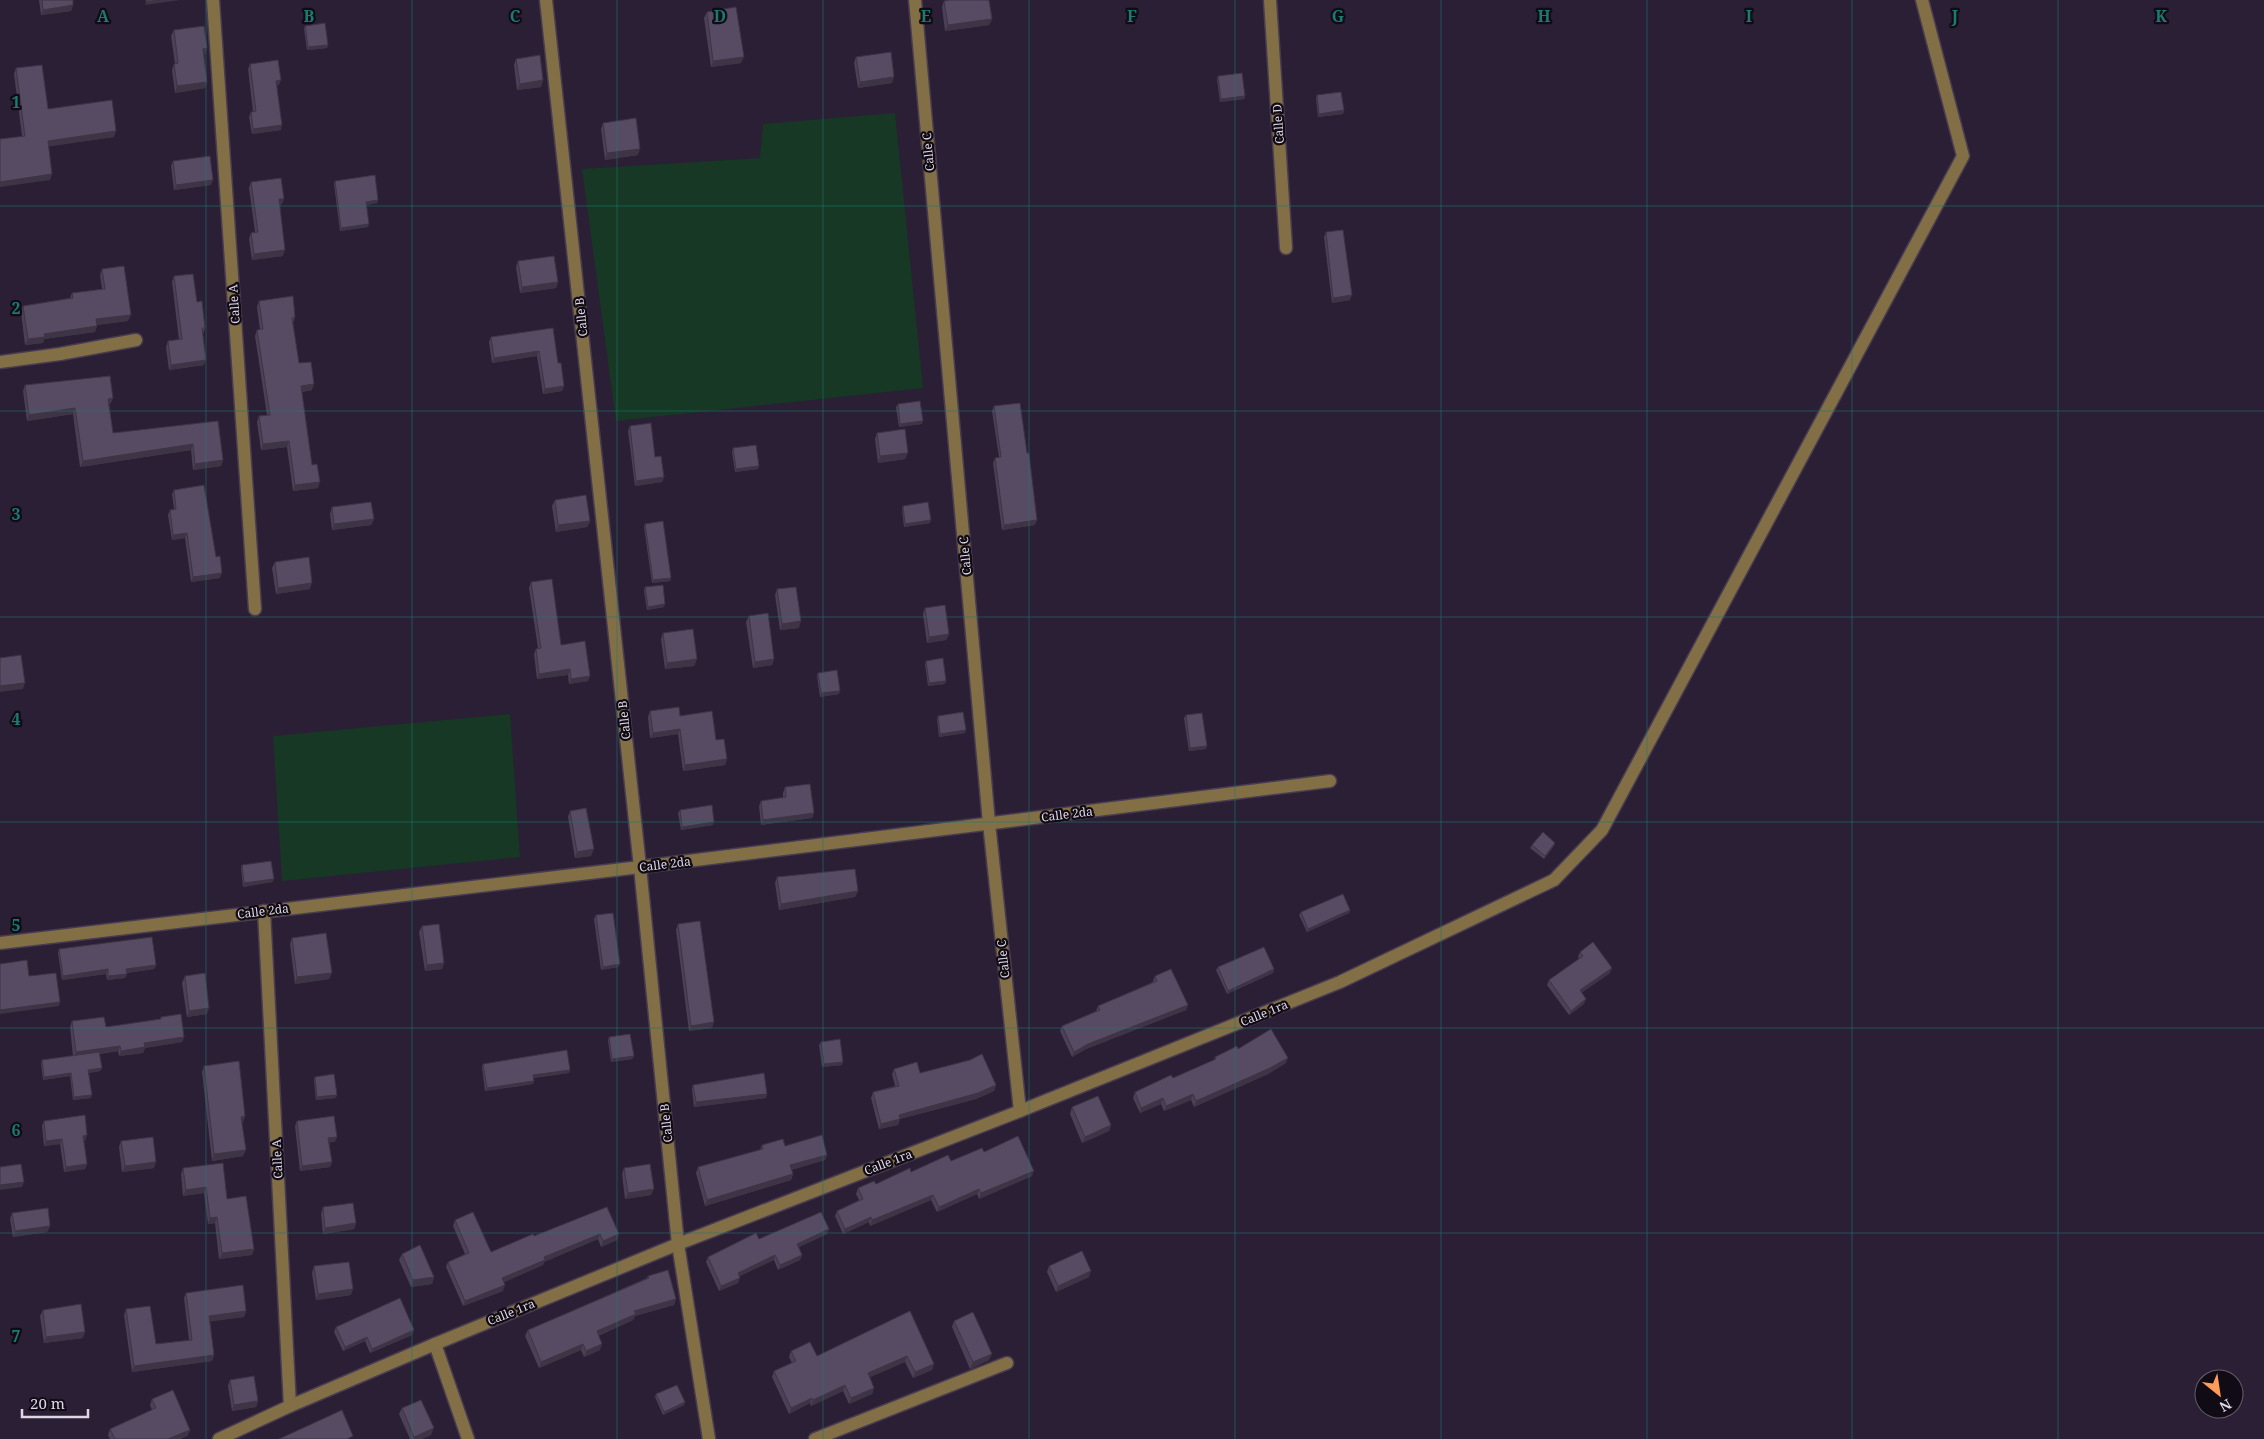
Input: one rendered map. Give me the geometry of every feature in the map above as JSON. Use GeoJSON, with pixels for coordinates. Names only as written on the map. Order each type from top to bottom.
{"type":"FeatureCollection","features":[{"type":"Feature","properties":{"kind":"street","name":"Calle A"},"geometry":{"type":"LineString","coordinates":[[213,0],[254,609]]}},
{"type":"Feature","properties":{"kind":"street","name":"Calle B"},"geometry":{"type":"LineString","coordinates":[[546,0],[640,867],[678,1244],[710,1439]]}},
{"type":"Feature","properties":{"kind":"street","name":"Calle C"},"geometry":{"type":"LineString","coordinates":[[915,0],[989,823],[1020,1111]]}},
{"type":"Feature","properties":{"kind":"street","name":"Calle D"},"geometry":{"type":"LineString","coordinates":[[1270,0],[1286,248]]}},
{"type":"Feature","properties":{"kind":"street","name":"Calle 1ra"},"geometry":{"type":"LineString","coordinates":[[219,1439],[290,1406],[435,1344],[678,1244],[1020,1111],[1340,982],[1554,880],[1602,830],[1963,156],[1922,0]]}},
{"type":"Feature","properties":{"kind":"street"},"geometry":{"type":"LineString","coordinates":[[0,362],[136,340]]}},
{"type":"Feature","properties":{"kind":"street","name":"Calle 2da"},"geometry":{"type":"LineString","coordinates":[[0,943],[640,867],[1330,781]]}},
{"type":"Feature","properties":{"kind":"street","name":"Calle A"},"geometry":{"type":"LineString","coordinates":[[264,911],[290,1406]]}},
{"type":"Feature","properties":{"kind":"street"},"geometry":{"type":"LineString","coordinates":[[435,1344],[468,1439]]}},
{"type":"Feature","properties":{"kind":"street"},"geometry":{"type":"LineString","coordinates":[[815,1439],[1007,1363]]}},
{"type":"Feature","properties":{"kind":"green space"},"geometry":{"type":"Polygon","coordinates":[[[895,113],[923,388],[616,421],[582,169],[760,158],[763,124],[895,113]]]}},
{"type":"Feature","properties":{"kind":"green space"},"geometry":{"type":"Polygon","coordinates":[[[510,714],[520,857],[282,881],[273,736],[510,714]]]}},
{"type":"Feature","properties":{"kind":"building"},"geometry":{"type":"Polygon","coordinates":[[[42,0],[73,0],[73,5],[43,10],[42,0]]]}},
{"type":"Feature","properties":{"kind":"building"},"geometry":{"type":"Polygon","coordinates":[[[989,0],[992,19],[948,25],[944,1],[989,0]]]}},
{"type":"Feature","properties":{"kind":"building"},"geometry":{"type":"Polygon","coordinates":[[[736,7],[744,57],[713,61],[707,12],[736,7]]]}},
{"type":"Feature","properties":{"kind":"building"},"geometry":{"type":"Polygon","coordinates":[[[325,23],[328,45],[308,47],[305,26],[325,23]]]}},
{"type":"Feature","properties":{"kind":"building"},"geometry":{"type":"Polygon","coordinates":[[[204,26],[207,48],[203,49],[207,82],[177,86],[174,64],[178,63],[174,30],[204,26]]]}},
{"type":"Feature","properties":{"kind":"building"},"geometry":{"type":"Polygon","coordinates":[[[891,52],[894,77],[860,82],[856,57],[891,52]]]}},
{"type":"Feature","properties":{"kind":"building"},"geometry":{"type":"Polygon","coordinates":[[[540,55],[543,80],[520,84],[516,59],[540,55]]]}},
{"type":"Feature","properties":{"kind":"building"},"geometry":{"type":"Polygon","coordinates":[[[278,60],[281,80],[276,81],[282,125],[253,129],[251,112],[256,111],[250,64],[278,60]]]}},
{"type":"Feature","properties":{"kind":"building"},"geometry":{"type":"Polygon","coordinates":[[[42,65],[48,109],[112,100],[116,131],[48,141],[52,174],[0,182],[0,139],[25,136],[16,68],[42,65]]]}},
{"type":"Feature","properties":{"kind":"building"},"geometry":{"type":"Polygon","coordinates":[[[1242,73],[1245,96],[1221,99],[1218,76],[1242,73]]]}},
{"type":"Feature","properties":{"kind":"building"},"geometry":{"type":"Polygon","coordinates":[[[1341,92],[1344,110],[1319,114],[1317,95],[1341,92]]]}},
{"type":"Feature","properties":{"kind":"building"},"geometry":{"type":"Polygon","coordinates":[[[636,118],[640,149],[607,153],[603,123],[636,118]]]}},
{"type":"Feature","properties":{"kind":"building"},"geometry":{"type":"Polygon","coordinates":[[[210,156],[213,180],[176,185],[173,161],[210,156]]]}},
{"type":"Feature","properties":{"kind":"building"},"geometry":{"type":"Polygon","coordinates":[[[375,175],[378,200],[366,202],[369,224],[341,228],[335,181],[375,175]]]}},
{"type":"Feature","properties":{"kind":"building"},"geometry":{"type":"Polygon","coordinates":[[[281,178],[284,199],[279,199],[285,250],[254,254],[251,233],[258,232],[251,182],[281,178]]]}},
{"type":"Feature","properties":{"kind":"building"},"geometry":{"type":"Polygon","coordinates":[[[1343,230],[1352,295],[1333,298],[1326,232],[1343,230]]]}},
{"type":"Feature","properties":{"kind":"building"},"geometry":{"type":"Polygon","coordinates":[[[554,256],[558,282],[522,287],[518,261],[554,256]]]}},
{"type":"Feature","properties":{"kind":"building"},"geometry":{"type":"Polygon","coordinates":[[[124,266],[131,315],[96,319],[97,326],[44,334],[45,337],[28,339],[23,306],[73,298],[72,293],[105,289],[102,269],[124,266]]]}},
{"type":"Feature","properties":{"kind":"building"},"geometry":{"type":"Polygon","coordinates":[[[193,274],[197,302],[202,301],[205,328],[202,328],[206,360],[171,365],[168,341],[182,339],[174,276],[193,274]]]}},
{"type":"Feature","properties":{"kind":"building"},"geometry":{"type":"Polygon","coordinates":[[[293,296],[295,317],[292,318],[299,363],[311,362],[314,384],[301,386],[312,465],[317,464],[320,482],[295,485],[289,441],[263,444],[259,416],[270,415],[257,330],[263,329],[259,301],[293,296]]]}},
{"type":"Feature","properties":{"kind":"building"},"geometry":{"type":"Polygon","coordinates":[[[553,328],[558,363],[561,363],[564,386],[545,389],[539,351],[494,358],[491,337],[553,328]]]}},
{"type":"Feature","properties":{"kind":"building"},"geometry":{"type":"Polygon","coordinates":[[[110,376],[113,398],[108,399],[113,433],[218,421],[223,460],[195,464],[193,444],[83,461],[75,408],[29,415],[25,385],[110,376]]]}},
{"type":"Feature","properties":{"kind":"building"},"geometry":{"type":"Polygon","coordinates":[[[920,401],[923,421],[900,424],[898,404],[920,401]]]}},
{"type":"Feature","properties":{"kind":"building"},"geometry":{"type":"Polygon","coordinates":[[[1020,403],[1027,453],[1029,453],[1037,520],[1004,525],[995,458],[1001,457],[994,406],[1020,403]]]}},
{"type":"Feature","properties":{"kind":"building"},"geometry":{"type":"Polygon","coordinates":[[[651,423],[655,457],[661,456],[664,477],[636,481],[630,426],[651,423]]]}},
{"type":"Feature","properties":{"kind":"building"},"geometry":{"type":"Polygon","coordinates":[[[905,429],[908,453],[880,456],[877,433],[905,429]]]}},
{"type":"Feature","properties":{"kind":"building"},"geometry":{"type":"Polygon","coordinates":[[[756,445],[759,466],[736,469],[733,448],[756,445]]]}},
{"type":"Feature","properties":{"kind":"building"},"geometry":{"type":"Polygon","coordinates":[[[204,485],[216,557],[220,556],[222,573],[193,577],[187,533],[173,535],[170,510],[176,509],[174,490],[204,485]]]}},
{"type":"Feature","properties":{"kind":"building"},"geometry":{"type":"Polygon","coordinates":[[[586,495],[590,521],[558,525],[555,500],[586,495]]]}},
{"type":"Feature","properties":{"kind":"building"},"geometry":{"type":"Polygon","coordinates":[[[371,502],[374,519],[334,524],[332,507],[371,502]]]}},
{"type":"Feature","properties":{"kind":"building"},"geometry":{"type":"Polygon","coordinates":[[[928,502],[931,520],[905,524],[903,506],[928,502]]]}},
{"type":"Feature","properties":{"kind":"building"},"geometry":{"type":"Polygon","coordinates":[[[663,521],[671,578],[653,580],[645,524],[663,521]]]}},
{"type":"Feature","properties":{"kind":"building"},"geometry":{"type":"Polygon","coordinates":[[[309,557],[312,583],[278,588],[275,562],[309,557]]]}},
{"type":"Feature","properties":{"kind":"building"},"geometry":{"type":"Polygon","coordinates":[[[552,579],[561,645],[585,641],[590,676],[571,679],[570,669],[539,674],[536,649],[541,648],[531,582],[552,579]]]}},
{"type":"Feature","properties":{"kind":"building"},"geometry":{"type":"Polygon","coordinates":[[[663,585],[665,604],[648,607],[645,587],[663,585]]]}},
{"type":"Feature","properties":{"kind":"building"},"geometry":{"type":"Polygon","coordinates":[[[796,587],[801,621],[782,624],[777,589],[796,587]]]}},
{"type":"Feature","properties":{"kind":"building"},"geometry":{"type":"Polygon","coordinates":[[[945,605],[949,634],[929,637],[925,608],[945,605]]]}},
{"type":"Feature","properties":{"kind":"building"},"geometry":{"type":"Polygon","coordinates":[[[768,613],[774,659],[755,662],[749,616],[768,613]]]}},
{"type":"Feature","properties":{"kind":"building"},"geometry":{"type":"Polygon","coordinates":[[[693,629],[697,659],[667,663],[663,633],[693,629]]]}},
{"type":"Feature","properties":{"kind":"building"},"geometry":{"type":"Polygon","coordinates":[[[21,655],[25,683],[0,686],[0,658],[21,655]]]}},
{"type":"Feature","properties":{"kind":"building"},"geometry":{"type":"Polygon","coordinates":[[[943,658],[946,681],[929,683],[926,661],[943,658]]]}},
{"type":"Feature","properties":{"kind":"building"},"geometry":{"type":"Polygon","coordinates":[[[837,670],[840,691],[821,693],[818,673],[837,670]]]}},
{"type":"Feature","properties":{"kind":"building"},"geometry":{"type":"Polygon","coordinates":[[[679,707],[680,716],[712,711],[716,740],[724,739],[727,759],[685,765],[680,729],[653,733],[650,711],[679,707]]]}},
{"type":"Feature","properties":{"kind":"building"},"geometry":{"type":"Polygon","coordinates":[[[963,712],[966,730],[940,734],[938,716],[963,712]]]}},
{"type":"Feature","properties":{"kind":"building"},"geometry":{"type":"Polygon","coordinates":[[[1202,713],[1207,746],[1190,748],[1186,715],[1202,713]]]}},
{"type":"Feature","properties":{"kind":"building"},"geometry":{"type":"Polygon","coordinates":[[[810,784],[814,813],[763,820],[761,801],[786,797],[785,787],[810,784]]]}},
{"type":"Feature","properties":{"kind":"building"},"geometry":{"type":"Polygon","coordinates":[[[712,805],[714,822],[682,827],[680,810],[712,805]]]}},
{"type":"Feature","properties":{"kind":"building"},"geometry":{"type":"Polygon","coordinates":[[[586,808],[594,849],[577,852],[570,811],[586,808]]]}},
{"type":"Feature","properties":{"kind":"building"},"geometry":{"type":"Polygon","coordinates":[[[1543,832],[1555,843],[1545,856],[1532,845],[1543,832]]]}},
{"type":"Feature","properties":{"kind":"building"},"geometry":{"type":"Polygon","coordinates":[[[271,861],[274,879],[244,883],[242,865],[271,861]]]}},
{"type":"Feature","properties":{"kind":"building"},"geometry":{"type":"Polygon","coordinates":[[[855,869],[858,891],[781,904],[777,877],[855,869]]]}},
{"type":"Feature","properties":{"kind":"building"},"geometry":{"type":"Polygon","coordinates":[[[1343,894],[1350,910],[1308,929],[1301,912],[1343,894]]]}},
{"type":"Feature","properties":{"kind":"building"},"geometry":{"type":"Polygon","coordinates":[[[613,913],[620,964],[603,967],[596,915],[613,913]]]}},
{"type":"Feature","properties":{"kind":"building"},"geometry":{"type":"Polygon","coordinates":[[[700,921],[714,1022],[691,1026],[678,924],[700,921]]]}},
{"type":"Feature","properties":{"kind":"building"},"geometry":{"type":"Polygon","coordinates":[[[439,924],[444,963],[427,965],[422,926],[439,924]]]}},
{"type":"Feature","properties":{"kind":"building"},"geometry":{"type":"Polygon","coordinates":[[[326,933],[332,973],[297,977],[292,938],[326,933]]]}},
{"type":"Feature","properties":{"kind":"building"},"geometry":{"type":"Polygon","coordinates":[[[152,937],[156,965],[126,969],[127,974],[108,976],[108,969],[63,976],[59,949],[152,937]]]}},
{"type":"Feature","properties":{"kind":"building"},"geometry":{"type":"Polygon","coordinates":[[[1593,942],[1612,968],[1580,990],[1586,999],[1571,1011],[1549,980],[1583,956],[1580,952],[1593,942]]]}},
{"type":"Feature","properties":{"kind":"building"},"geometry":{"type":"Polygon","coordinates":[[[1264,947],[1274,969],[1228,991],[1218,967],[1264,947]]]}},
{"type":"Feature","properties":{"kind":"building"},"geometry":{"type":"Polygon","coordinates":[[[27,960],[29,976],[56,973],[60,1002],[0,1010],[0,964],[27,960]]]}},
{"type":"Feature","properties":{"kind":"building"},"geometry":{"type":"Polygon","coordinates":[[[1171,969],[1188,1005],[1088,1044],[1074,1052],[1062,1026],[1100,1010],[1098,1006],[1157,981],[1155,976],[1171,969]]]}},
{"type":"Feature","properties":{"kind":"building"},"geometry":{"type":"Polygon","coordinates":[[[205,973],[209,1008],[189,1011],[185,976],[205,973]]]}},
{"type":"Feature","properties":{"kind":"building"},"geometry":{"type":"Polygon","coordinates":[[[181,1014],[184,1037],[144,1043],[145,1047],[121,1051],[120,1046],[76,1052],[72,1021],[104,1017],[106,1027],[161,1019],[161,1017],[181,1014]]]}},
{"type":"Feature","properties":{"kind":"building"},"geometry":{"type":"Polygon","coordinates":[[[1271,1029],[1288,1058],[1196,1101],[1193,1094],[1166,1106],[1163,1098],[1141,1108],[1135,1092],[1171,1075],[1173,1078],[1216,1059],[1215,1057],[1237,1046],[1238,1049],[1271,1029]]]}},
{"type":"Feature","properties":{"kind":"building"},"geometry":{"type":"Polygon","coordinates":[[[630,1034],[634,1056],[612,1059],[609,1037],[630,1034]]]}},
{"type":"Feature","properties":{"kind":"building"},"geometry":{"type":"Polygon","coordinates":[[[840,1039],[843,1062],[824,1064],[821,1042],[840,1039]]]}},
{"type":"Feature","properties":{"kind":"building"},"geometry":{"type":"Polygon","coordinates":[[[567,1050],[570,1070],[533,1075],[534,1081],[487,1088],[483,1064],[567,1050]]]}},
{"type":"Feature","properties":{"kind":"building"},"geometry":{"type":"Polygon","coordinates":[[[99,1052],[102,1068],[88,1070],[92,1095],[74,1097],[71,1073],[44,1077],[42,1060],[99,1052]]]}},
{"type":"Feature","properties":{"kind":"building"},"geometry":{"type":"Polygon","coordinates":[[[982,1054],[996,1085],[978,1093],[899,1115],[900,1119],[881,1124],[873,1092],[899,1086],[894,1069],[917,1062],[920,1073],[970,1060],[982,1054]]]}},
{"type":"Feature","properties":{"kind":"building"},"geometry":{"type":"Polygon","coordinates":[[[239,1061],[245,1116],[241,1117],[246,1150],[214,1154],[204,1066],[239,1061]]]}},
{"type":"Feature","properties":{"kind":"building"},"geometry":{"type":"Polygon","coordinates":[[[764,1073],[767,1094],[696,1102],[693,1085],[764,1073]]]}},
{"type":"Feature","properties":{"kind":"building"},"geometry":{"type":"Polygon","coordinates":[[[334,1074],[337,1095],[317,1097],[315,1077],[334,1074]]]}},
{"type":"Feature","properties":{"kind":"building"},"geometry":{"type":"Polygon","coordinates":[[[1098,1096],[1111,1125],[1085,1137],[1072,1107],[1098,1096]]]}},
{"type":"Feature","properties":{"kind":"building"},"geometry":{"type":"Polygon","coordinates":[[[85,1115],[87,1135],[83,1136],[87,1164],[66,1167],[62,1139],[46,1141],[44,1121],[85,1115]]]}},
{"type":"Feature","properties":{"kind":"building"},"geometry":{"type":"Polygon","coordinates":[[[334,1116],[337,1137],[328,1138],[332,1162],[302,1166],[297,1121],[334,1116]]]}},
{"type":"Feature","properties":{"kind":"building"},"geometry":{"type":"Polygon","coordinates":[[[822,1135],[827,1155],[790,1165],[793,1174],[707,1200],[698,1167],[763,1149],[762,1145],[783,1139],[785,1146],[822,1135]]]}},
{"type":"Feature","properties":{"kind":"building"},"geometry":{"type":"Polygon","coordinates":[[[1018,1136],[1034,1171],[981,1193],[979,1189],[939,1207],[933,1195],[872,1220],[871,1217],[845,1229],[837,1211],[863,1199],[858,1188],[874,1181],[876,1184],[910,1168],[911,1172],[948,1155],[951,1161],[982,1148],[984,1152],[1018,1136]]]}},
{"type":"Feature","properties":{"kind":"building"},"geometry":{"type":"Polygon","coordinates":[[[153,1137],[156,1162],[125,1166],[121,1141],[153,1137]]]}},
{"type":"Feature","properties":{"kind":"building"},"geometry":{"type":"Polygon","coordinates":[[[223,1163],[227,1199],[246,1196],[254,1249],[222,1253],[217,1217],[210,1218],[206,1187],[186,1190],[183,1168],[223,1163]]]}},
{"type":"Feature","properties":{"kind":"building"},"geometry":{"type":"Polygon","coordinates":[[[21,1164],[24,1182],[0,1185],[0,1167],[21,1164]]]}},
{"type":"Feature","properties":{"kind":"building"},"geometry":{"type":"Polygon","coordinates":[[[650,1164],[654,1189],[628,1193],[624,1168],[650,1164]]]}},
{"type":"Feature","properties":{"kind":"building"},"geometry":{"type":"Polygon","coordinates":[[[353,1203],[356,1223],[325,1228],[323,1207],[353,1203]]]}},
{"type":"Feature","properties":{"kind":"building"},"geometry":{"type":"Polygon","coordinates":[[[607,1207],[619,1234],[603,1241],[600,1234],[544,1257],[545,1260],[502,1278],[505,1285],[465,1301],[448,1262],[469,1253],[455,1220],[473,1212],[491,1252],[533,1234],[534,1236],[607,1207]]]}},
{"type":"Feature","properties":{"kind":"building"},"geometry":{"type":"Polygon","coordinates":[[[48,1208],[50,1226],[15,1231],[12,1213],[48,1208]]]}},
{"type":"Feature","properties":{"kind":"building"},"geometry":{"type":"Polygon","coordinates":[[[821,1212],[829,1229],[797,1244],[802,1255],[780,1265],[775,1255],[738,1273],[740,1278],[721,1286],[708,1257],[756,1233],[759,1239],[821,1212]]]}},
{"type":"Feature","properties":{"kind":"building"},"geometry":{"type":"Polygon","coordinates":[[[420,1245],[434,1277],[413,1280],[402,1254],[420,1245]]]}},
{"type":"Feature","properties":{"kind":"building"},"geometry":{"type":"Polygon","coordinates":[[[1082,1251],[1091,1271],[1058,1286],[1049,1266],[1082,1251]]]}},
{"type":"Feature","properties":{"kind":"building"},"geometry":{"type":"Polygon","coordinates":[[[349,1262],[353,1289],[318,1294],[314,1266],[349,1262]]]}},
{"type":"Feature","properties":{"kind":"building"},"geometry":{"type":"Polygon","coordinates":[[[668,1270],[676,1299],[634,1311],[636,1314],[597,1331],[602,1344],[586,1351],[583,1344],[541,1362],[528,1330],[649,1278],[648,1276],[668,1270]]]}},
{"type":"Feature","properties":{"kind":"building"},"geometry":{"type":"Polygon","coordinates":[[[243,1285],[246,1311],[209,1316],[214,1355],[134,1366],[126,1309],[150,1306],[156,1344],[192,1340],[186,1293],[243,1285]]]}},
{"type":"Feature","properties":{"kind":"building"},"geometry":{"type":"Polygon","coordinates":[[[400,1298],[414,1330],[372,1349],[367,1337],[345,1347],[336,1327],[400,1298]]]}},
{"type":"Feature","properties":{"kind":"building"},"geometry":{"type":"Polygon","coordinates":[[[81,1304],[85,1332],[46,1337],[43,1310],[81,1304]]]}},
{"type":"Feature","properties":{"kind":"building"},"geometry":{"type":"Polygon","coordinates":[[[910,1311],[934,1364],[915,1372],[907,1356],[868,1373],[874,1388],[851,1398],[845,1385],[791,1408],[774,1371],[796,1361],[791,1351],[810,1342],[817,1356],[910,1311]]]}},
{"type":"Feature","properties":{"kind":"building"},"geometry":{"type":"Polygon","coordinates":[[[973,1312],[992,1354],[973,1362],[954,1321],[973,1312]]]}},
{"type":"Feature","properties":{"kind":"building"},"geometry":{"type":"Polygon","coordinates":[[[254,1376],[258,1401],[234,1405],[230,1380],[254,1376]]]}},
{"type":"Feature","properties":{"kind":"building"},"geometry":{"type":"Polygon","coordinates":[[[677,1385],[685,1402],[664,1412],[656,1394],[677,1385]]]}},
{"type":"Feature","properties":{"kind":"building"},"geometry":{"type":"Polygon","coordinates":[[[173,1390],[190,1430],[168,1439],[115,1439],[110,1429],[156,1408],[152,1399],[173,1390]]]}},
{"type":"Feature","properties":{"kind":"building"},"geometry":{"type":"Polygon","coordinates":[[[421,1400],[434,1428],[414,1437],[402,1408],[421,1400]]]}},
{"type":"Feature","properties":{"kind":"building"},"geometry":{"type":"Polygon","coordinates":[[[342,1410],[353,1436],[347,1439],[279,1439],[342,1410]]]}}]}
